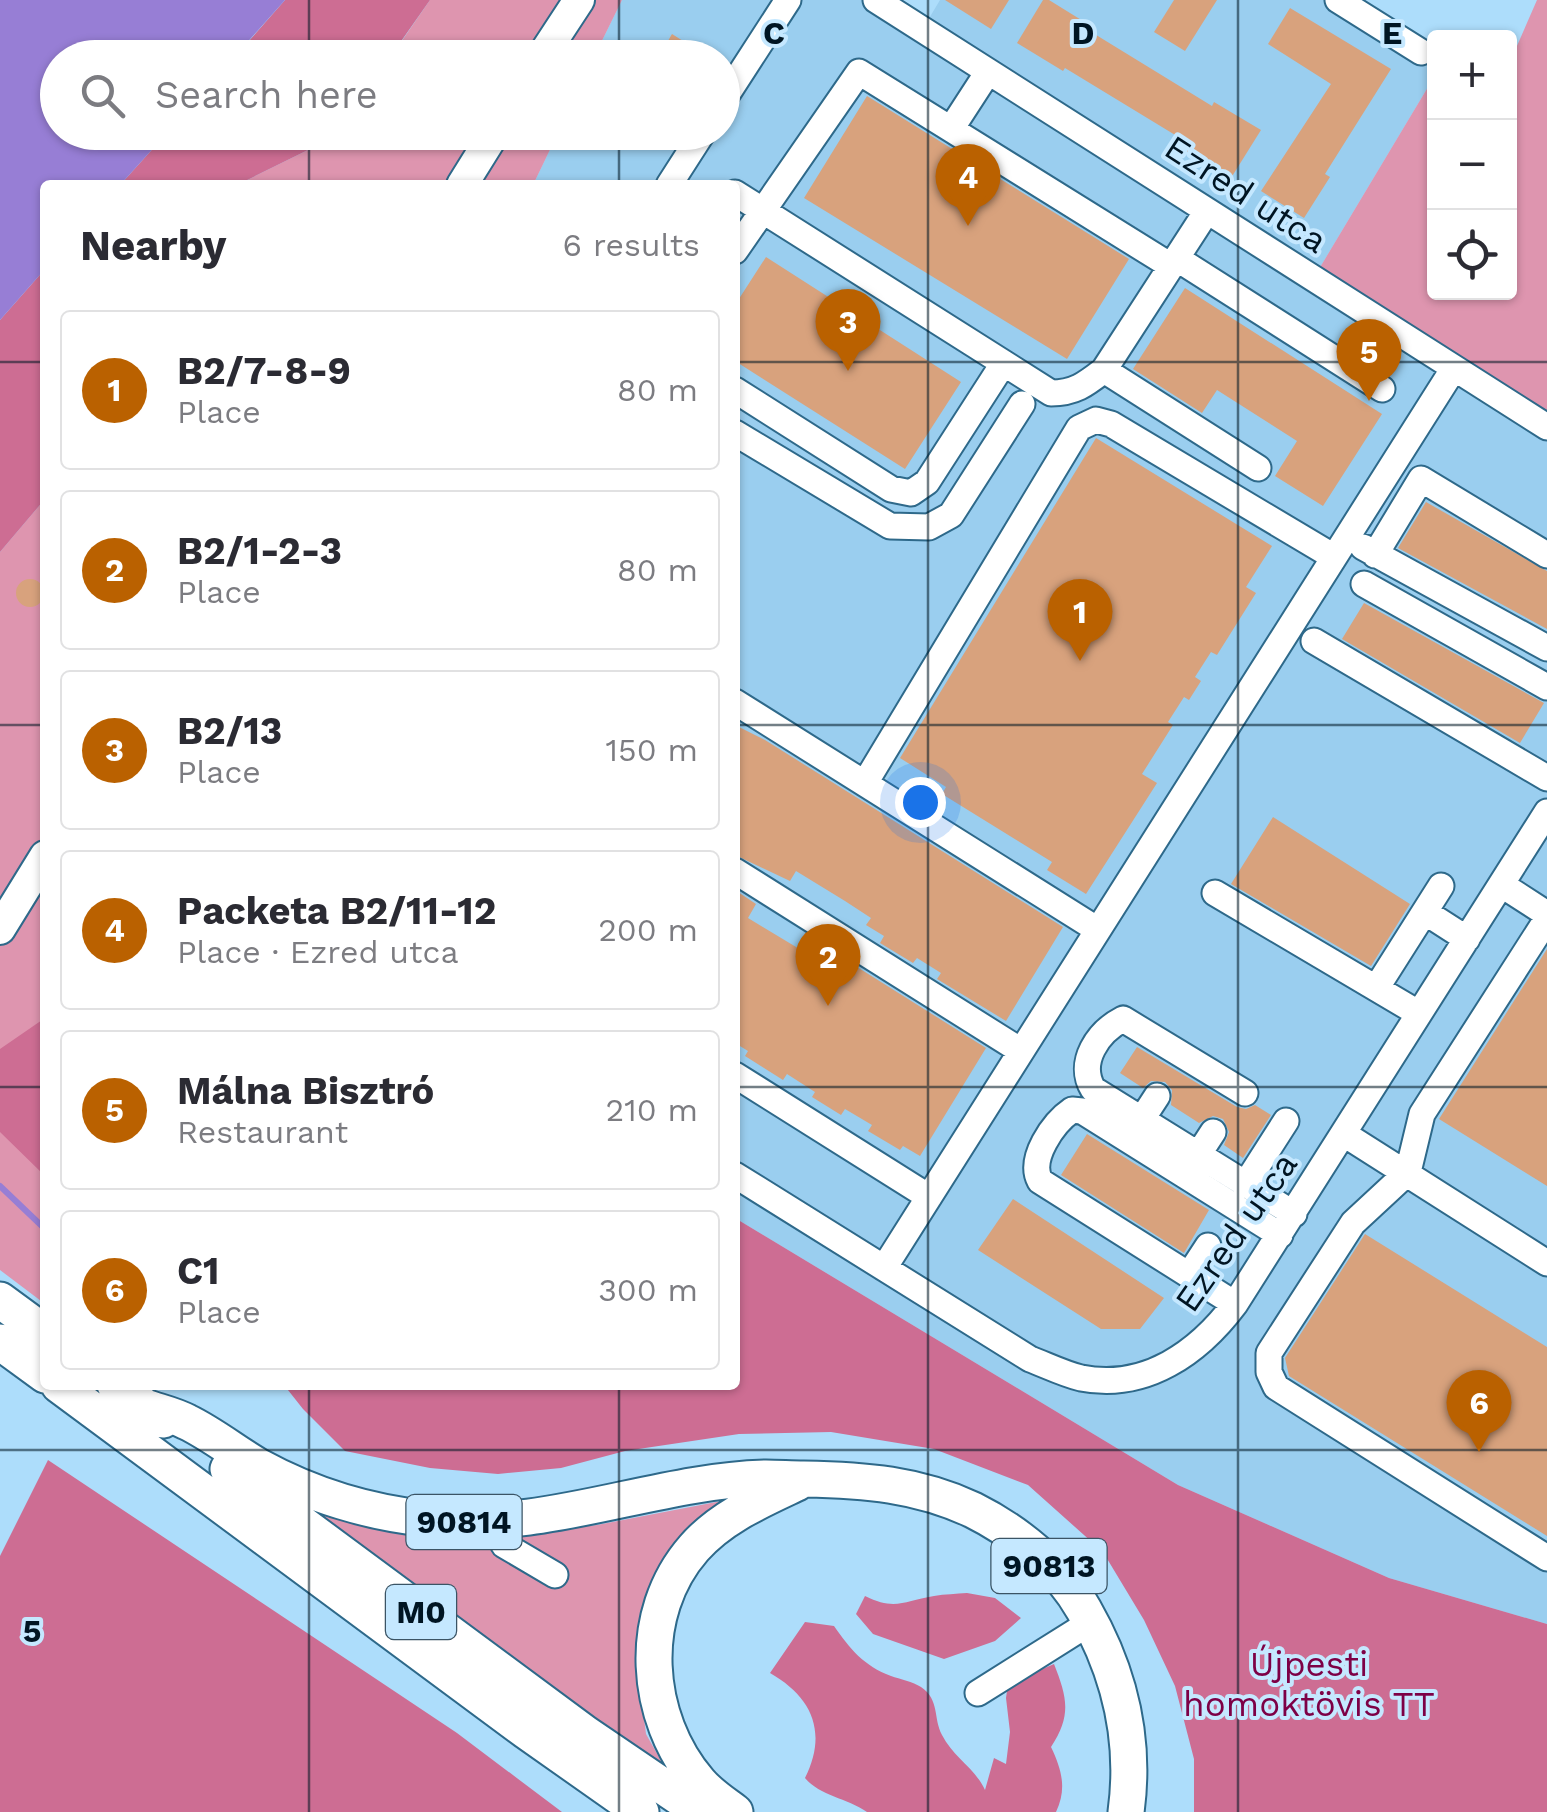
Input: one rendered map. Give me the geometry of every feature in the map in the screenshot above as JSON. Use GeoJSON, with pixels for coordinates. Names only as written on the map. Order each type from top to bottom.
{"type":"FeatureCollection","features":[{"type":"Feature","properties":{"kind":"highway"},"geometry":{"type":"LineString","coordinates":[[0,1300],[40,1329]]}},
{"type":"Feature","properties":{"kind":"highway"},"geometry":{"type":"LineString","coordinates":[[0,1342],[40,1371]]}},
{"type":"Feature","properties":{"kind":"highway","name":"M0"},"geometry":{"type":"LineString","coordinates":[[66,1390],[526,1731],[642,1812]]}},
{"type":"Feature","properties":{"kind":"highway","name":"M0"},"geometry":{"type":"LineString","coordinates":[[122,1390],[586,1734],[701,1812]]}},
{"type":"Feature","properties":{"kind":"highway","name":"90814"},"geometry":{"type":"LineString","coordinates":[[144,1407],[186,1421],[258,1466],[315,1493],[384,1513],[428,1519],[493,1522],[536,1518],[706,1486],[765,1478],[805,1480]]}},
{"type":"Feature","properties":{"kind":"highway","name":"90813"},"geometry":{"type":"LineString","coordinates":[[734,1812],[701,1784],[668,1734],[658,1704],[656,1630],[676,1575],[694,1549],[725,1520],[805,1480],[855,1479],[908,1486],[990,1519],[1023,1541],[1076,1596],[1107,1652],[1126,1723],[1130,1755],[1126,1812]]}},
{"type":"Feature","properties":{"kind":"highway"},"geometry":{"type":"LineString","coordinates":[[526,1731],[572,1776],[620,1812]]}},
{"type":"Feature","properties":{"kind":"main road"},"geometry":{"type":"LineString","coordinates":[[553,40],[579,0]]}},
{"type":"Feature","properties":{"kind":"main road"},"geometry":{"type":"LineString","coordinates":[[465,180],[484,150]]}},
{"type":"Feature","properties":{"kind":"main road"},"geometry":{"type":"LineString","coordinates":[[0,929],[40,864]]}},
{"type":"Feature","properties":{"kind":"street"},"geometry":{"type":"LineString","coordinates":[[740,74],[788,0]]}},
{"type":"Feature","properties":{"kind":"street","name":"Ezred utca"},"geometry":{"type":"LineString","coordinates":[[876,0],[913,10],[988,72],[1547,427]]}},
{"type":"Feature","properties":{"kind":"street"},"geometry":{"type":"LineString","coordinates":[[1338,0],[1421,52]]}},
{"type":"Feature","properties":{"kind":"street"},"geometry":{"type":"LineString","coordinates":[[740,243],[859,72],[1382,389]]}},
{"type":"Feature","properties":{"kind":"street"},"geometry":{"type":"LineString","coordinates":[[952,129],[988,72]]}},
{"type":"Feature","properties":{"kind":"street"},"geometry":{"type":"LineString","coordinates":[[673,180],[692,150]]}},
{"type":"Feature","properties":{"kind":"street"},"geometry":{"type":"LineString","coordinates":[[740,196],[1051,393],[1081,388],[1104,370],[1207,211]]}},
{"type":"Feature","properties":{"kind":"street"},"geometry":{"type":"LineString","coordinates":[[740,393],[891,489],[912,493],[928,482],[1003,364]]}},
{"type":"Feature","properties":{"kind":"street"},"geometry":{"type":"LineString","coordinates":[[884,1268],[1454,368]]}},
{"type":"Feature","properties":{"kind":"street"},"geometry":{"type":"LineString","coordinates":[[1104,370],[1258,468]]}},
{"type":"Feature","properties":{"kind":"street"},"geometry":{"type":"LineString","coordinates":[[740,435],[890,526],[929,527],[951,515],[1022,404]]}},
{"type":"Feature","properties":{"kind":"street"},"geometry":{"type":"LineString","coordinates":[[865,784],[1079,428],[1096,420],[1111,424],[1340,547],[1375,555],[1547,648]]}},
{"type":"Feature","properties":{"kind":"street"},"geometry":{"type":"LineString","coordinates":[[1375,555],[1421,479],[1547,555]]}},
{"type":"Feature","properties":{"kind":"street"},"geometry":{"type":"LineString","coordinates":[[1364,584],[1547,687]]}},
{"type":"Feature","properties":{"kind":"street"},"geometry":{"type":"LineString","coordinates":[[1314,641],[1547,778]]}},
{"type":"Feature","properties":{"kind":"street"},"geometry":{"type":"LineString","coordinates":[[740,705],[1098,930]]}},
{"type":"Feature","properties":{"kind":"street","name":"Ezred utca"},"geometry":{"type":"LineString","coordinates":[[740,1178],[1030,1358],[1082,1378],[1118,1380],[1160,1370],[1188,1354],[1235,1304],[1547,812]]}},
{"type":"Feature","properties":{"kind":"street"},"geometry":{"type":"LineString","coordinates":[[740,875],[1022,1052]]}},
{"type":"Feature","properties":{"kind":"street"},"geometry":{"type":"LineString","coordinates":[[1502,885],[1547,916],[1422,1114],[1408,1172],[1352,1222],[1269,1353],[1269,1372],[1276,1387],[1547,1558]]}},
{"type":"Feature","properties":{"kind":"street"},"geometry":{"type":"LineString","coordinates":[[1376,987],[1442,886]]}},
{"type":"Feature","properties":{"kind":"street"},"geometry":{"type":"LineString","coordinates":[[1216,893],[1418,1014]]}},
{"type":"Feature","properties":{"kind":"street"},"geometry":{"type":"LineString","coordinates":[[1425,912],[1467,939]]}},
{"type":"Feature","properties":{"kind":"street"},"geometry":{"type":"LineString","coordinates":[[1244,1092],[1123,1019],[1108,1027],[1087,1060],[1085,1076],[1093,1089],[1246,1185],[1287,1224]]}},
{"type":"Feature","properties":{"kind":"street"},"geometry":{"type":"LineString","coordinates":[[740,1078],[930,1197]]}},
{"type":"Feature","properties":{"kind":"street"},"geometry":{"type":"LineString","coordinates":[[1142,1120],[1156,1096]]}},
{"type":"Feature","properties":{"kind":"street"},"geometry":{"type":"LineString","coordinates":[[1235,1304],[1040,1181],[1034,1171],[1036,1160],[1063,1116],[1072,1110],[1082,1112],[1287,1224]]}},
{"type":"Feature","properties":{"kind":"street"},"geometry":{"type":"LineString","coordinates":[[1246,1185],[1286,1121]]}},
{"type":"Feature","properties":{"kind":"street"},"geometry":{"type":"LineString","coordinates":[[1198,1155],[1213,1132]]}},
{"type":"Feature","properties":{"kind":"street"},"geometry":{"type":"LineString","coordinates":[[1344,1134],[1547,1263]]}},
{"type":"Feature","properties":{"kind":"street"},"geometry":{"type":"LineString","coordinates":[[1189,1275],[1208,1246]]}},
{"type":"Feature","properties":{"kind":"street"},"geometry":{"type":"LineString","coordinates":[[493,1522],[504,1545],[555,1575]]}},
{"type":"Feature","properties":{"kind":"street"},"geometry":{"type":"LineString","coordinates":[[978,1693],[1091,1622]]}},
{"type":"Feature","properties":{"kind":"shaded area"},"geometry":{"type":"Polygon","coordinates":[[[0,0],[285,0],[249,40],[40,40],[40,150],[152,150],[125,180],[40,180],[40,275],[0,320],[0,0]]]}},
{"type":"Feature","properties":{"kind":"shaded area"},"geometry":{"type":"Polygon","coordinates":[[[430,0],[622,0],[602,40],[402,40],[430,0]]]}},
{"type":"Feature","properties":{"kind":"shaded area"},"geometry":{"type":"Polygon","coordinates":[[[622,0],[863,0],[919,35],[940,0],[1341,0],[1427,52],[1427,89],[1313,279],[1547,420],[1547,1624],[1389,1578],[1178,1485],[740,1221],[740,180],[535,180],[550,150],[740,150],[740,40],[602,40],[622,0]]]}},
{"type":"Feature","properties":{"kind":"shaded area"},"geometry":{"type":"Polygon","coordinates":[[[1537,0],[1547,0],[1547,420],[1313,279],[1427,89],[1427,300],[1517,300],[1517,46],[1537,0]]]}},
{"type":"Feature","properties":{"kind":"shaded area"},"geometry":{"type":"Polygon","coordinates":[[[308,150],[550,150],[535,180],[247,180],[308,150]]]}},
{"type":"Feature","properties":{"kind":"shaded area"},"geometry":{"type":"Polygon","coordinates":[[[40,505],[40,1300],[0,1270],[0,552],[40,505]]]}},
{"type":"Feature","properties":{"kind":"shaded area"},"geometry":{"type":"Polygon","coordinates":[[[737,1498],[638,1670],[646,1734],[664,1766],[661,1771],[317,1514],[321,1510],[507,1535],[597,1525],[737,1498]]]}},
{"type":"Feature","properties":{"kind":"green space"},"geometry":{"type":"Polygon","coordinates":[[[285,0],[430,0],[402,40],[250,40],[285,0]]]}},
{"type":"Feature","properties":{"kind":"green space"},"geometry":{"type":"Polygon","coordinates":[[[152,150],[308,150],[247,180],[125,180],[152,150]]]}},
{"type":"Feature","properties":{"kind":"green space"},"geometry":{"type":"Polygon","coordinates":[[[40,275],[40,505],[0,552],[0,320],[40,275]]]}},
{"type":"Feature","properties":{"kind":"green space"},"geometry":{"type":"Polygon","coordinates":[[[40,1021],[40,1171],[0,1132],[0,1049],[40,1021]]]}},
{"type":"Feature","properties":{"kind":"green space","name":"Újpesti homoktövis TT"},"geometry":{"type":"Polygon","coordinates":[[[740,1221],[1178,1485],[1389,1578],[1547,1624],[1547,1812],[1194,1812],[1194,1759],[1175,1686],[1144,1620],[1103,1552],[1028,1485],[934,1449],[831,1432],[739,1434],[625,1451],[561,1468],[498,1474],[430,1468],[345,1451],[288,1390],[740,1390],[740,1221]]]}},
{"type":"Feature","properties":{"kind":"green space"},"geometry":{"type":"Polygon","coordinates":[[[48,1460],[457,1733],[562,1812],[0,1812],[0,1556],[48,1460]]]}},
{"type":"Feature","properties":{"kind":"green space"},"geometry":{"type":"Polygon","coordinates":[[[967,1593],[995,1598],[1021,1618],[995,1641],[944,1659],[873,1634],[856,1614],[865,1596],[892,1604],[967,1593]]]}},
{"type":"Feature","properties":{"kind":"green space"},"geometry":{"type":"Polygon","coordinates":[[[805,1622],[834,1626],[865,1662],[927,1692],[947,1743],[985,1790],[994,1758],[1006,1764],[1010,1732],[1008,1684],[1054,1664],[1065,1706],[1062,1725],[1051,1747],[1062,1780],[1056,1812],[867,1812],[811,1784],[805,1778],[815,1746],[812,1717],[796,1693],[770,1673],[805,1622]]]}},
{"type":"Feature","properties":{"kind":"building"},"geometry":{"type":"Polygon","coordinates":[[[945,0],[1009,0],[991,29],[945,0]]]}},
{"type":"Feature","properties":{"kind":"building"},"geometry":{"type":"Polygon","coordinates":[[[1043,0],[1091,26],[1088,30],[1212,106],[1214,102],[1261,130],[1231,178],[1181,148],[1185,141],[1017,43],[1043,0]]]}},
{"type":"Feature","properties":{"kind":"building"},"geometry":{"type":"Polygon","coordinates":[[[1174,0],[1217,0],[1185,51],[1154,32],[1174,0]]]}},
{"type":"Feature","properties":{"kind":"building"},"geometry":{"type":"Polygon","coordinates":[[[1290,8],[1391,69],[1325,174],[1330,177],[1304,218],[1261,191],[1331,84],[1268,44],[1290,8]]]}},
{"type":"Feature","properties":{"kind":"building"},"geometry":{"type":"Polygon","coordinates":[[[867,96],[1129,259],[1067,359],[804,198],[867,96]]]}},
{"type":"Feature","properties":{"kind":"building"},"geometry":{"type":"Polygon","coordinates":[[[766,257],[961,382],[905,469],[740,364],[740,297],[766,257]]]}},
{"type":"Feature","properties":{"kind":"building"},"geometry":{"type":"Polygon","coordinates":[[[1185,288],[1382,414],[1323,506],[1275,476],[1297,441],[1217,390],[1202,413],[1133,369],[1185,288]]]}},
{"type":"Feature","properties":{"kind":"building"},"geometry":{"type":"Polygon","coordinates":[[[1096,438],[1272,546],[1246,587],[1256,593],[1217,655],[1211,652],[1195,677],[1201,681],[1189,700],[1184,697],[1168,722],[1173,725],[1142,774],[1157,783],[1086,894],[1047,870],[1052,862],[942,794],[946,787],[900,758],[1096,438]]]}},
{"type":"Feature","properties":{"kind":"building"},"geometry":{"type":"Polygon","coordinates":[[[1426,502],[1547,571],[1547,629],[1398,548],[1426,502]]]}},
{"type":"Feature","properties":{"kind":"building"},"geometry":{"type":"Polygon","coordinates":[[[25,580],[40,583],[40,603],[25,606],[17,598],[17,588],[25,580]]]}},
{"type":"Feature","properties":{"kind":"building"},"geometry":{"type":"Polygon","coordinates":[[[1364,603],[1544,703],[1520,743],[1342,639],[1364,603]]]}},
{"type":"Feature","properties":{"kind":"building"},"geometry":{"type":"Polygon","coordinates":[[[740,728],[1063,927],[1006,1021],[937,979],[941,973],[917,958],[913,963],[880,943],[884,936],[866,925],[871,918],[845,901],[796,871],[790,881],[740,857],[740,728]]]}},
{"type":"Feature","properties":{"kind":"building"},"geometry":{"type":"Polygon","coordinates":[[[1273,817],[1410,904],[1371,966],[1231,884],[1273,817]]]}},
{"type":"Feature","properties":{"kind":"building"},"geometry":{"type":"Polygon","coordinates":[[[740,893],[756,904],[748,918],[831,968],[838,955],[986,1048],[920,1156],[903,1146],[900,1150],[868,1131],[872,1125],[845,1109],[841,1115],[812,1097],[815,1092],[787,1074],[783,1080],[745,1056],[748,1051],[740,1046],[740,893]]]}},
{"type":"Feature","properties":{"kind":"building"},"geometry":{"type":"Polygon","coordinates":[[[1547,949],[1547,1186],[1439,1119],[1547,949]]]}},
{"type":"Feature","properties":{"kind":"building"},"geometry":{"type":"Polygon","coordinates":[[[1137,1047],[1237,1107],[1255,1105],[1271,1115],[1243,1158],[1224,1145],[1229,1132],[1223,1119],[1213,1116],[1199,1123],[1171,1105],[1172,1090],[1165,1082],[1151,1081],[1143,1088],[1120,1073],[1137,1047]]]}},
{"type":"Feature","properties":{"kind":"building"},"geometry":{"type":"Polygon","coordinates":[[[1087,1134],[1209,1210],[1184,1253],[1061,1175],[1087,1134]]]}},
{"type":"Feature","properties":{"kind":"building"},"geometry":{"type":"Polygon","coordinates":[[[1013,1199],[1164,1298],[1140,1329],[1101,1329],[978,1250],[1013,1199]]]}},
{"type":"Feature","properties":{"kind":"building"},"geometry":{"type":"Polygon","coordinates":[[[1365,1234],[1547,1347],[1547,1536],[1289,1376],[1285,1358],[1365,1234]]]}},
{"type":"Feature","properties":{"kind":"waterway"},"geometry":{"type":"LineString","coordinates":[[0,1186],[40,1224]]}},
{"type":"Feature","properties":{"kind":"place","name":"Packeta B2/11-12"},"geometry":{"type":"Point","coordinates":[968,226]}},
{"type":"Feature","properties":{"kind":"place","name":"B2/13"},"geometry":{"type":"Point","coordinates":[848,371]}},
{"type":"Feature","properties":{"kind":"place","name":"Málna Bisztró"},"geometry":{"type":"Point","coordinates":[1369,401]}},
{"type":"Feature","properties":{"kind":"place","name":"B2/7-8-9"},"geometry":{"type":"Point","coordinates":[1080,661]}},
{"type":"Feature","properties":{"kind":"place","name":"B2/1-2-3"},"geometry":{"type":"Point","coordinates":[828,1006]}},
{"type":"Feature","properties":{"kind":"place","name":"C1"},"geometry":{"type":"Point","coordinates":[1479,1452]}}]}
